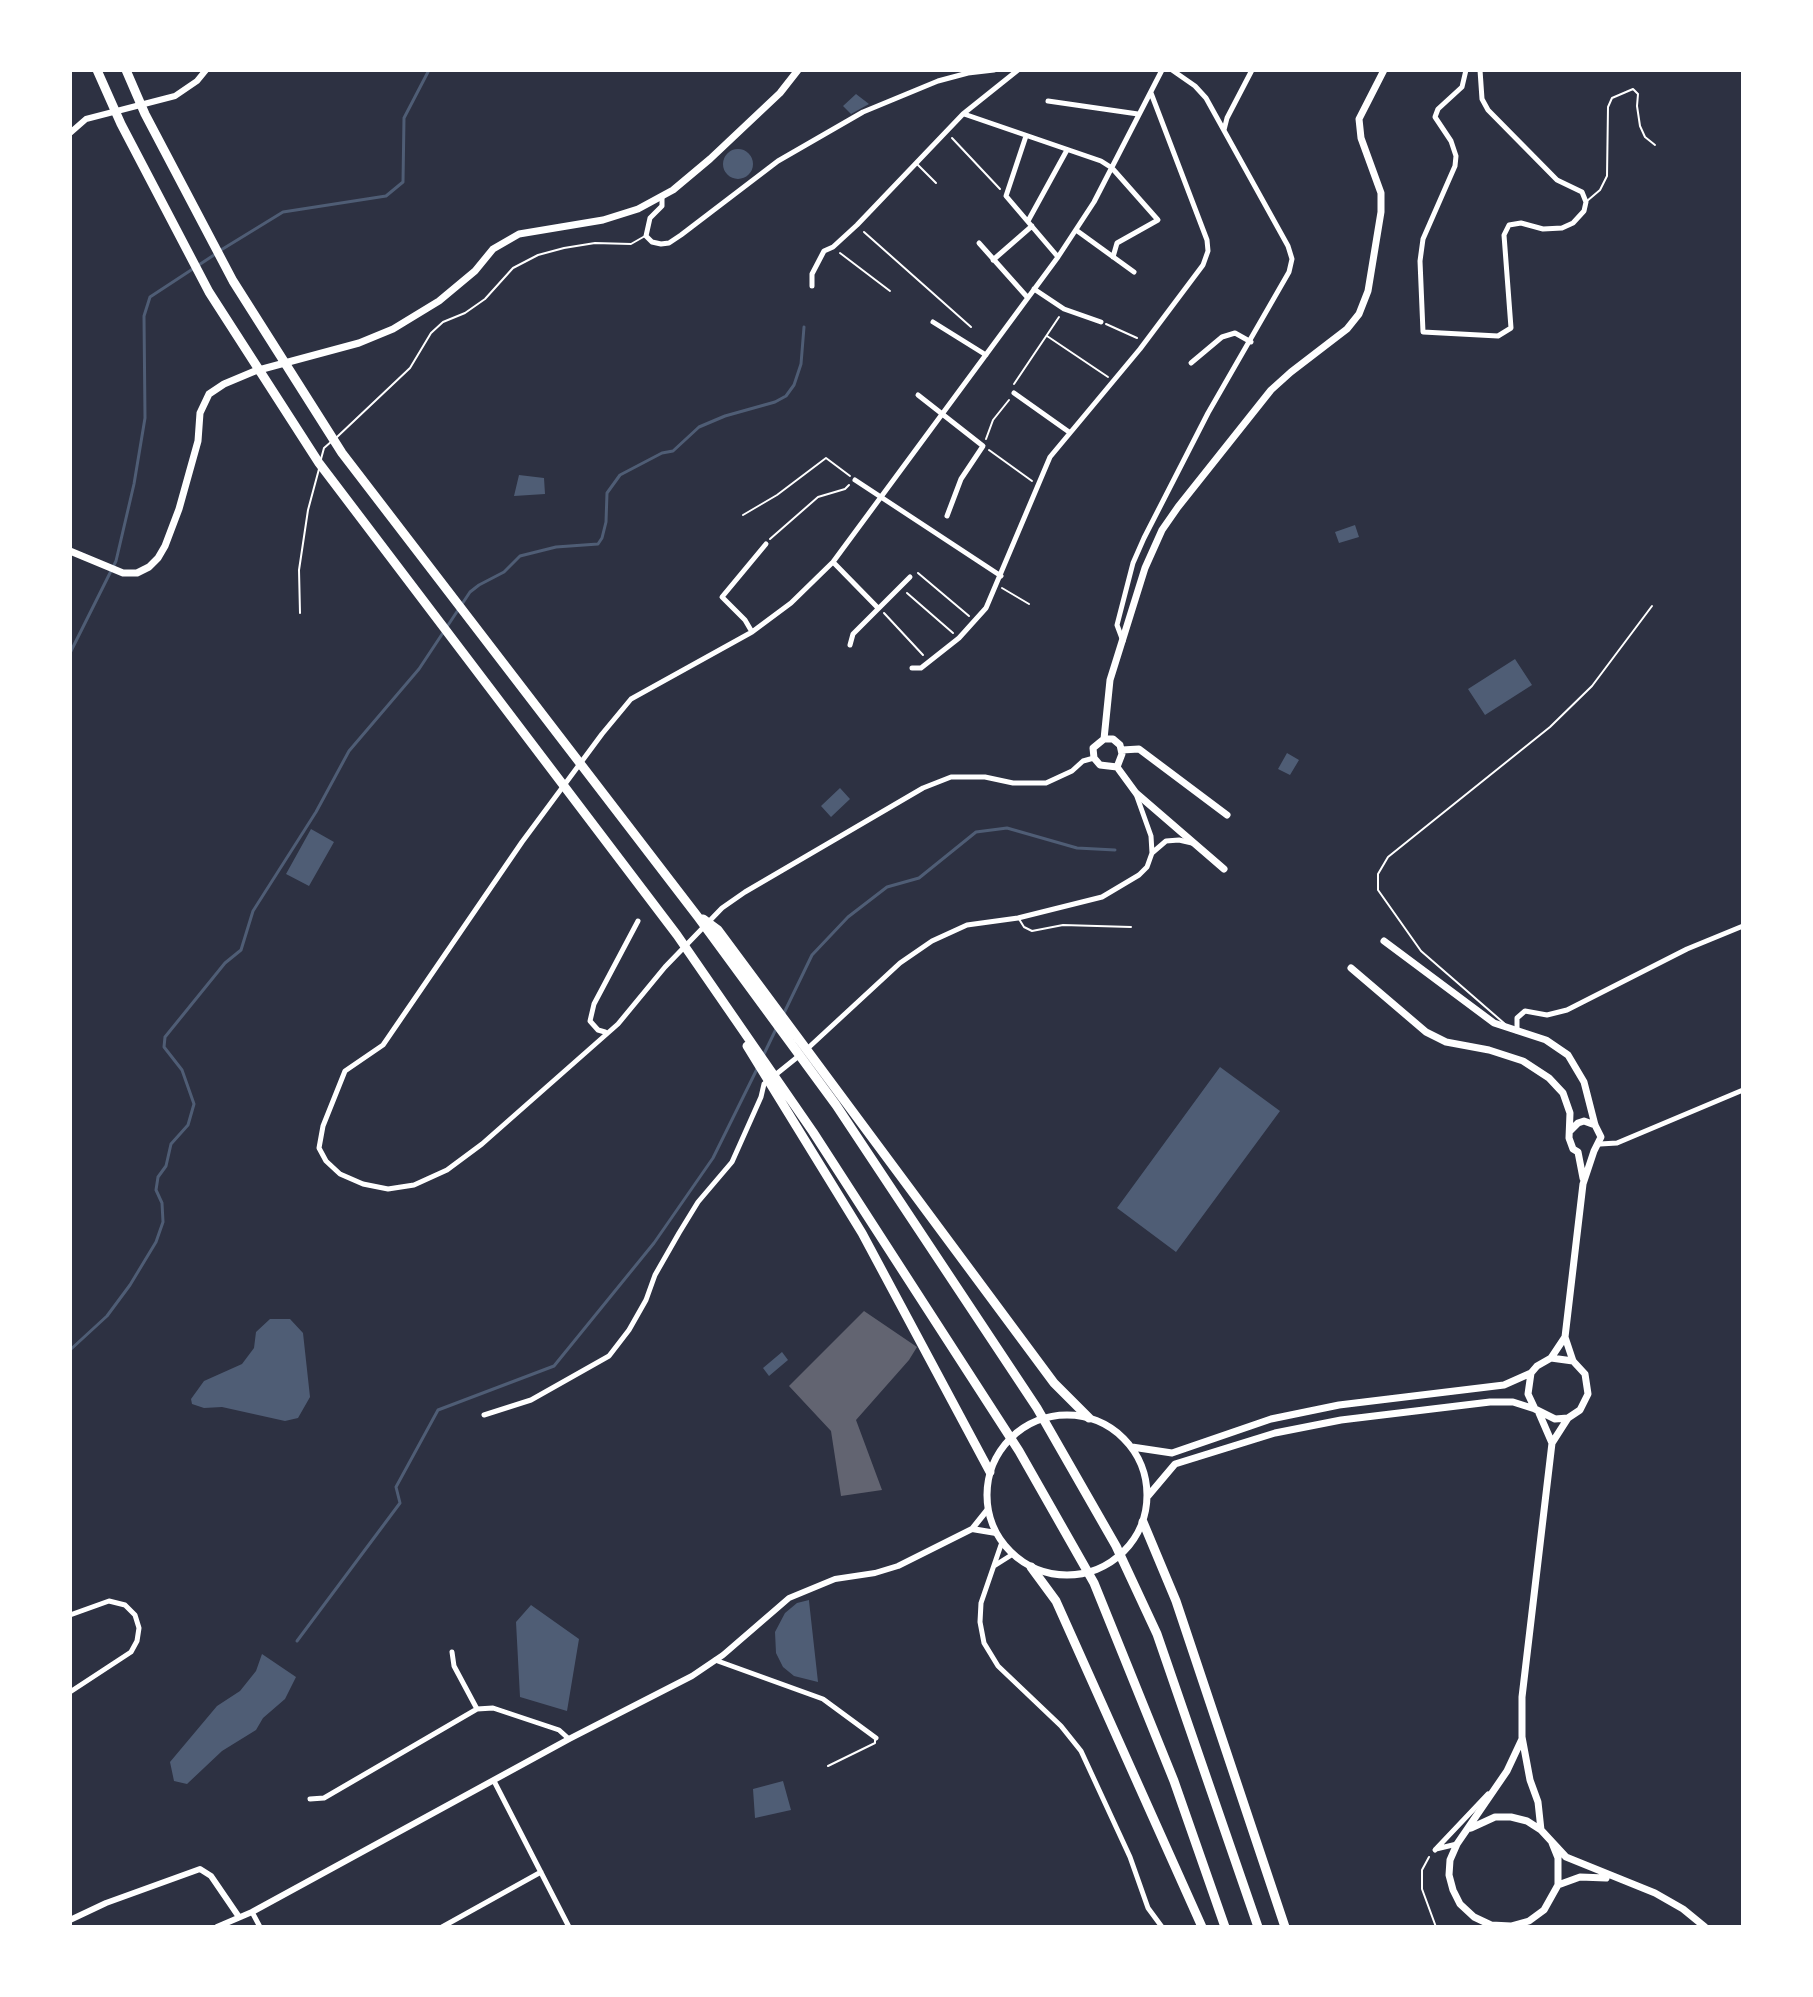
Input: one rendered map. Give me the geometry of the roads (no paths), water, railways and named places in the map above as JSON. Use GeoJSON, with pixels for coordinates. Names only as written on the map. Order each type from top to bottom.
{"type":"FeatureCollection","features":[{"type":"Feature","properties":{"kind":"highway"},"geometry":{"type":"LineString","coordinates":[[97,70],[121,124],[209,292],[319,463],[677,935],[1019,1451],[1094,1583],[1174,1781],[1225,1927]]}},
{"type":"Feature","properties":{"kind":"highway"},"geometry":{"type":"LineString","coordinates":[[126,70],[145,114],[233,281],[342,453],[1054,1383],[1089,1418]]}},
{"type":"Feature","properties":{"kind":"highway"},"geometry":{"type":"LineString","coordinates":[[839,1100],[1037,1408],[1116,1546],[1157,1634],[1258,1927]]}},
{"type":"Feature","properties":{"kind":"highway"},"geometry":{"type":"LineString","coordinates":[[809,1135],[990,1472]]}},
{"type":"Feature","properties":{"kind":"highway"},"geometry":{"type":"LineString","coordinates":[[1143,1522],[1176,1601],[1285,1927]]}},
{"type":"Feature","properties":{"kind":"highway"},"geometry":{"type":"LineString","coordinates":[[1031,1567],[1056,1601],[1202,1927]]}},
{"type":"Feature","properties":{"kind":"main road"},"geometry":{"type":"LineString","coordinates":[[74,553],[123,573],[137,573],[158,558],[189,478],[198,441],[200,413],[209,394],[255,371],[359,343],[393,329],[439,301],[475,271],[493,249],[519,234],[603,220],[638,209],[662,196],[710,159],[780,93],[798,70]]}},
{"type":"Feature","properties":{"kind":"main road"},"geometry":{"type":"LineString","coordinates":[[1104,739],[1110,680],[1145,568],[1162,530],[1271,390],[1347,329],[1359,314],[1368,291],[1381,212],[1379,184],[1361,138],[1359,119],[1384,70]]}},
{"type":"Feature","properties":{"kind":"main road"},"geometry":{"type":"LineString","coordinates":[[1104,739],[1117,742],[1122,750],[1117,767],[1105,767],[1094,758],[1096,744],[1104,739]]}},
{"type":"Feature","properties":{"kind":"main road"},"geometry":{"type":"LineString","coordinates":[[1122,750],[1139,749],[1227,815]]}},
{"type":"Feature","properties":{"kind":"main road"},"geometry":{"type":"LineString","coordinates":[[1117,767],[1136,793],[1224,869]]}},
{"type":"Feature","properties":{"kind":"main road"},"geometry":{"type":"LineString","coordinates":[[1384,941],[1494,1023],[1546,1040],[1568,1055],[1584,1082],[1601,1137],[1583,1184],[1565,1337],[1573,1361],[1585,1374],[1588,1394],[1580,1410],[1568,1418],[1552,1443],[1522,1697],[1522,1737],[1530,1780],[1538,1802],[1541,1830]]}},
{"type":"Feature","properties":{"kind":"main road"},"geometry":{"type":"LineString","coordinates":[[1351,968],[1426,1032],[1446,1042],[1489,1050],[1523,1061],[1549,1078],[1563,1093],[1570,1113],[1570,1144],[1578,1152],[1583,1184]]}},
{"type":"Feature","properties":{"kind":"main road"},"geometry":{"type":"LineString","coordinates":[[1570,1132],[1578,1123],[1595,1125]]}},
{"type":"Feature","properties":{"kind":"main road"},"geometry":{"type":"LineString","coordinates":[[1578,1152],[1597,1148]]}},
{"type":"Feature","properties":{"kind":"main road"},"geometry":{"type":"LineString","coordinates":[[1132,1447],[1172,1453],[1271,1419],[1339,1405],[1504,1385],[1531,1373],[1551,1358],[1565,1337]]}},
{"type":"Feature","properties":{"kind":"main road"},"geometry":{"type":"LineString","coordinates":[[1551,1358],[1573,1361]]}},
{"type":"Feature","properties":{"kind":"main road"},"geometry":{"type":"LineString","coordinates":[[1531,1373],[1528,1394],[1552,1443]]}},
{"type":"Feature","properties":{"kind":"main road"},"geometry":{"type":"LineString","coordinates":[[1148,1496],[1175,1464],[1275,1433],[1341,1420],[1490,1402],[1513,1402],[1555,1419],[1568,1418]]}},
{"type":"Feature","properties":{"kind":"main road"},"geometry":{"type":"LineString","coordinates":[[1064,1415],[1089,1418],[1113,1429],[1132,1447],[1144,1471],[1148,1496],[1143,1522],[1130,1545],[1110,1564],[1078,1574],[1057,1575],[1031,1567],[1013,1554],[996,1533],[986,1495],[990,1472],[1001,1450],[1018,1432],[1040,1420],[1064,1415]]}},
{"type":"Feature","properties":{"kind":"main road"},"geometry":{"type":"LineString","coordinates":[[1522,1737],[1500,1782],[1457,1844],[1450,1860],[1449,1875],[1460,1904],[1474,1917],[1491,1925],[1511,1926],[1529,1921],[1544,1910],[1558,1885],[1558,1858],[1552,1843]]}},
{"type":"Feature","properties":{"kind":"main road"},"geometry":{"type":"LineString","coordinates":[[1466,1832],[1487,1820],[1511,1817],[1527,1821],[1541,1830],[1566,1857],[1655,1893],[1683,1909],[1705,1927]]}},
{"type":"Feature","properties":{"kind":"main road"},"geometry":{"type":"LineString","coordinates":[[1558,1885],[1580,1877],[1597,1876],[1627,1883]]}},
{"type":"Feature","properties":{"kind":"street"},"geometry":{"type":"LineString","coordinates":[[70,133],[86,119],[175,96],[197,81],[206,70]]}},
{"type":"Feature","properties":{"kind":"street"},"geometry":{"type":"LineString","coordinates":[[662,196],[662,206],[650,218],[646,236],[652,242],[669,243],[778,161],[863,112],[938,81],[994,70]]}},
{"type":"Feature","properties":{"kind":"street"},"geometry":{"type":"LineString","coordinates":[[812,286],[812,274],[824,251],[833,247],[857,225],[963,114],[1018,70]]}},
{"type":"Feature","properties":{"kind":"street"},"geometry":{"type":"LineString","coordinates":[[1094,758],[1083,761],[1072,771],[1046,783],[951,777],[923,788],[745,892],[722,908],[665,967],[618,1024],[482,1144],[447,1170],[414,1185],[388,1189],[363,1184],[340,1174],[326,1161],[319,1148],[323,1126],[345,1071],[383,1045],[522,842],[631,699],[752,632],[800,595],[833,562],[1058,257],[1112,168],[1162,70]]}},
{"type":"Feature","properties":{"kind":"street"},"geometry":{"type":"LineString","coordinates":[[1123,642],[1117,625],[1138,550],[1208,413],[1289,272],[1292,259],[1288,246],[1206,98],[1172,70]]}},
{"type":"Feature","properties":{"kind":"street"},"geometry":{"type":"LineString","coordinates":[[1224,131],[1227,118],[1252,70]]}},
{"type":"Feature","properties":{"kind":"street"},"geometry":{"type":"LineString","coordinates":[[1466,70],[1462,87],[1438,109],[1435,117],[1451,141],[1456,156],[1455,166],[1423,239],[1420,261],[1423,332],[1498,336],[1511,328],[1504,235],[1509,225],[1521,223],[1543,229],[1562,228],[1573,223],[1584,211],[1586,202],[1582,192],[1557,180],[1488,110],[1482,99],[1480,70]]}},
{"type":"Feature","properties":{"kind":"street"},"geometry":{"type":"LineString","coordinates":[[912,668],[921,668],[959,638],[993,598],[1036,484],[1050,457],[1145,342],[1203,265],[1208,251],[1207,240],[1151,92]]}},
{"type":"Feature","properties":{"kind":"street"},"geometry":{"type":"LineString","coordinates":[[1048,101],[1138,114]]}},
{"type":"Feature","properties":{"kind":"street"},"geometry":{"type":"LineString","coordinates":[[963,114],[1101,161],[1112,168],[1158,220],[1117,243],[1113,257]]}},
{"type":"Feature","properties":{"kind":"street"},"geometry":{"type":"LineString","coordinates":[[1026,136],[1006,196],[1058,257]]}},
{"type":"Feature","properties":{"kind":"street"},"geometry":{"type":"LineString","coordinates":[[993,260],[1030,224],[1067,150]]}},
{"type":"Feature","properties":{"kind":"street"},"geometry":{"type":"LineString","coordinates":[[1076,230],[1134,272]]}},
{"type":"Feature","properties":{"kind":"street"},"geometry":{"type":"LineString","coordinates":[[979,243],[1028,298]]}},
{"type":"Feature","properties":{"kind":"street"},"geometry":{"type":"LineString","coordinates":[[1034,289],[1064,309],[1101,322]]}},
{"type":"Feature","properties":{"kind":"street"},"geometry":{"type":"LineString","coordinates":[[933,322],[986,355]]}},
{"type":"Feature","properties":{"kind":"street"},"geometry":{"type":"LineString","coordinates":[[1191,363],[1222,337],[1235,333],[1251,342]]}},
{"type":"Feature","properties":{"kind":"street"},"geometry":{"type":"LineString","coordinates":[[1014,393],[1069,432]]}},
{"type":"Feature","properties":{"kind":"street"},"geometry":{"type":"LineString","coordinates":[[918,395],[983,446],[961,479],[947,516]]}},
{"type":"Feature","properties":{"kind":"street"},"geometry":{"type":"LineString","coordinates":[[855,480],[1001,577]]}},
{"type":"Feature","properties":{"kind":"street"},"geometry":{"type":"LineString","coordinates":[[752,632],[745,620],[722,597],[766,544]]}},
{"type":"Feature","properties":{"kind":"street"},"geometry":{"type":"LineString","coordinates":[[833,562],[878,608]]}},
{"type":"Feature","properties":{"kind":"street"},"geometry":{"type":"LineString","coordinates":[[850,645],[853,634],[910,577]]}},
{"type":"Feature","properties":{"kind":"street"},"geometry":{"type":"LineString","coordinates":[[484,1415],[531,1400],[609,1356],[629,1330],[646,1300],[655,1275],[692,1213],[732,1162],[764,1084],[818,1040],[900,963],[932,941],[967,925],[1018,918],[1102,897],[1139,875],[1147,867],[1152,853],[1151,836],[1136,793]]}},
{"type":"Feature","properties":{"kind":"street"},"geometry":{"type":"LineString","coordinates":[[1152,853],[1166,841],[1195,844]]}},
{"type":"Feature","properties":{"kind":"street"},"geometry":{"type":"LineString","coordinates":[[606,1032],[598,1030],[590,1021],[594,1004],[638,921]]}},
{"type":"Feature","properties":{"kind":"street"},"geometry":{"type":"LineString","coordinates":[[1513,1029],[1517,1018],[1525,1011],[1547,1015],[1567,1010],[1687,949],[1743,926]]}},
{"type":"Feature","properties":{"kind":"street"},"geometry":{"type":"LineString","coordinates":[[1597,1148],[1617,1143],[1743,1090]]}},
{"type":"Feature","properties":{"kind":"street"},"geometry":{"type":"LineString","coordinates":[[217,1927],[252,1912],[569,1739],[692,1676],[772,1611],[807,1588],[898,1566],[972,1529],[988,1509]]}},
{"type":"Feature","properties":{"kind":"street"},"geometry":{"type":"LineString","coordinates":[[972,1529],[996,1533]]}},
{"type":"Feature","properties":{"kind":"street"},"geometry":{"type":"LineString","coordinates":[[1002,1542],[981,1603],[980,1622],[984,1643],[998,1666],[1061,1726],[1081,1751],[1130,1857],[1148,1908],[1162,1927]]}},
{"type":"Feature","properties":{"kind":"street"},"geometry":{"type":"LineString","coordinates":[[994,1567],[1013,1554]]}},
{"type":"Feature","properties":{"kind":"street"},"geometry":{"type":"LineString","coordinates":[[70,1615],[109,1601],[125,1605],[135,1615],[139,1628],[131,1652],[70,1692]]}},
{"type":"Feature","properties":{"kind":"street"},"geometry":{"type":"LineString","coordinates":[[452,1652],[454,1666],[477,1709]]}},
{"type":"Feature","properties":{"kind":"street"},"geometry":{"type":"LineString","coordinates":[[715,1660],[823,1699],[876,1738]]}},
{"type":"Feature","properties":{"kind":"street"},"geometry":{"type":"LineString","coordinates":[[310,1799],[324,1798],[477,1709],[493,1708],[506,1712],[559,1730],[569,1739]]}},
{"type":"Feature","properties":{"kind":"street"},"geometry":{"type":"LineString","coordinates":[[494,1781],[569,1927]]}},
{"type":"Feature","properties":{"kind":"street"},"geometry":{"type":"LineString","coordinates":[[1457,1844],[1435,1850],[1500,1782]]}},
{"type":"Feature","properties":{"kind":"street"},"geometry":{"type":"LineString","coordinates":[[70,1920],[106,1903],[200,1869],[211,1876],[239,1917]]}},
{"type":"Feature","properties":{"kind":"street"},"geometry":{"type":"LineString","coordinates":[[442,1927],[541,1872]]}},
{"type":"Feature","properties":{"kind":"street"},"geometry":{"type":"LineString","coordinates":[[252,1912],[260,1927]]}},
{"type":"Feature","properties":{"kind":"lane"},"geometry":{"type":"LineString","coordinates":[[1586,202],[1600,190],[1607,176],[1608,107],[1612,98],[1633,89],[1638,94],[1640,126],[1645,137],[1655,145]]}},
{"type":"Feature","properties":{"kind":"lane"},"geometry":{"type":"LineString","coordinates":[[916,163],[936,183]]}},
{"type":"Feature","properties":{"kind":"lane"},"geometry":{"type":"LineString","coordinates":[[300,613],[299,570],[308,510],[324,448],[410,368],[437,328],[485,299],[513,268],[538,255],[564,248],[595,243],[631,244],[646,236]]}},
{"type":"Feature","properties":{"kind":"lane"},"geometry":{"type":"LineString","coordinates":[[1513,1029],[1421,951],[1378,890],[1378,874],[1388,857],[1550,727],[1592,686],[1652,606]]}},
{"type":"Feature","properties":{"kind":"lane"},"geometry":{"type":"LineString","coordinates":[[1018,918],[1024,927],[1032,931],[1063,925],[1131,927]]}},
{"type":"Feature","properties":{"kind":"lane"},"geometry":{"type":"LineString","coordinates":[[828,1766],[875,1743],[876,1738]]}},
{"type":"Feature","properties":{"kind":"water"},"geometry":{"type":"Polygon","coordinates":[[[856,94],[869,104],[851,114],[843,106],[856,94]]]}},
{"type":"Feature","properties":{"kind":"water"},"geometry":{"type":"Polygon","coordinates":[[[738,149],[749,153],[753,164],[749,175],[738,179],[727,175],[723,164],[727,153],[738,149]]]}},
{"type":"Feature","properties":{"kind":"water"},"geometry":{"type":"Polygon","coordinates":[[[519,475],[544,478],[545,494],[514,496],[519,475]]]}},
{"type":"Feature","properties":{"kind":"water"},"geometry":{"type":"Polygon","coordinates":[[[1355,525],[1359,537],[1339,543],[1335,532],[1355,525]]]}},
{"type":"Feature","properties":{"kind":"water"},"geometry":{"type":"Polygon","coordinates":[[[1515,659],[1532,685],[1485,715],[1468,689],[1515,659]]]}},
{"type":"Feature","properties":{"kind":"water"},"geometry":{"type":"Polygon","coordinates":[[[1287,753],[1299,760],[1290,775],[1278,769],[1287,753]]]}},
{"type":"Feature","properties":{"kind":"water"},"geometry":{"type":"Polygon","coordinates":[[[840,788],[850,799],[831,817],[821,806],[840,788]]]}},
{"type":"Feature","properties":{"kind":"water"},"geometry":{"type":"Polygon","coordinates":[[[311,829],[334,842],[309,886],[286,874],[311,829]]]}},
{"type":"Feature","properties":{"kind":"water"},"geometry":{"type":"Polygon","coordinates":[[[1220,1067],[1280,1111],[1176,1252],[1117,1208],[1220,1067]]]}},
{"type":"Feature","properties":{"kind":"water"},"geometry":{"type":"Polygon","coordinates":[[[270,1319],[290,1319],[303,1333],[310,1397],[298,1418],[285,1421],[222,1407],[204,1408],[192,1404],[191,1399],[204,1381],[242,1364],[254,1348],[256,1332],[270,1319]]]}},
{"type":"Feature","properties":{"kind":"water"},"geometry":{"type":"Polygon","coordinates":[[[782,1352],[788,1360],[769,1376],[763,1368],[782,1352]]]}},
{"type":"Feature","properties":{"kind":"water"},"geometry":{"type":"Polygon","coordinates":[[[809,1600],[818,1682],[794,1676],[783,1667],[776,1653],[775,1632],[785,1613],[797,1603],[809,1600]]]}},
{"type":"Feature","properties":{"kind":"water"},"geometry":{"type":"Polygon","coordinates":[[[531,1605],[579,1639],[567,1711],[520,1697],[516,1622],[531,1605]]]}},
{"type":"Feature","properties":{"kind":"water"},"geometry":{"type":"Polygon","coordinates":[[[262,1654],[296,1677],[285,1699],[263,1718],[256,1730],[222,1751],[187,1784],[174,1781],[170,1762],[217,1706],[240,1691],[256,1671],[262,1654]]]}},
{"type":"Feature","properties":{"kind":"water"},"geometry":{"type":"Polygon","coordinates":[[[783,1781],[791,1810],[755,1818],[753,1789],[783,1781]]]}},
{"type":"Feature","properties":{"kind":"waterway"},"geometry":{"type":"LineString","coordinates":[[221,250],[283,212],[386,196],[403,182],[404,118],[429,70]]}},
{"type":"Feature","properties":{"kind":"waterway"},"geometry":{"type":"LineString","coordinates":[[70,653],[116,561],[134,484],[145,418],[144,316],[150,297],[214,255]]}},
{"type":"Feature","properties":{"kind":"waterway"},"geometry":{"type":"LineString","coordinates":[[70,1350],[107,1316],[130,1285],[156,1242],[163,1222],[162,1203],[156,1190],[158,1177],[166,1166],[171,1144],[188,1125],[194,1104],[182,1070],[164,1047],[165,1037],[225,963],[241,950],[253,911],[316,812],[349,751],[419,669],[470,592],[504,572],[520,556],[556,547],[598,544],[606,522],[607,493],[620,475],[662,453],[673,451],[699,427],[786,396],[794,385],[801,364],[804,327]]}},
{"type":"Feature","properties":{"kind":"waterway"},"geometry":{"type":"LineString","coordinates":[[784,1013],[812,955],[848,917],[887,887],[919,878],[976,832],[1007,828],[1077,848],[1115,850]]}},
{"type":"Feature","properties":{"kind":"waterway"},"geometry":{"type":"LineString","coordinates":[[763,1056],[777,1027]]}},
{"type":"Feature","properties":{"kind":"waterway"},"geometry":{"type":"LineString","coordinates":[[297,1641],[400,1503],[396,1487],[438,1410],[554,1366],[654,1243],[713,1158],[758,1067]]}}]}
